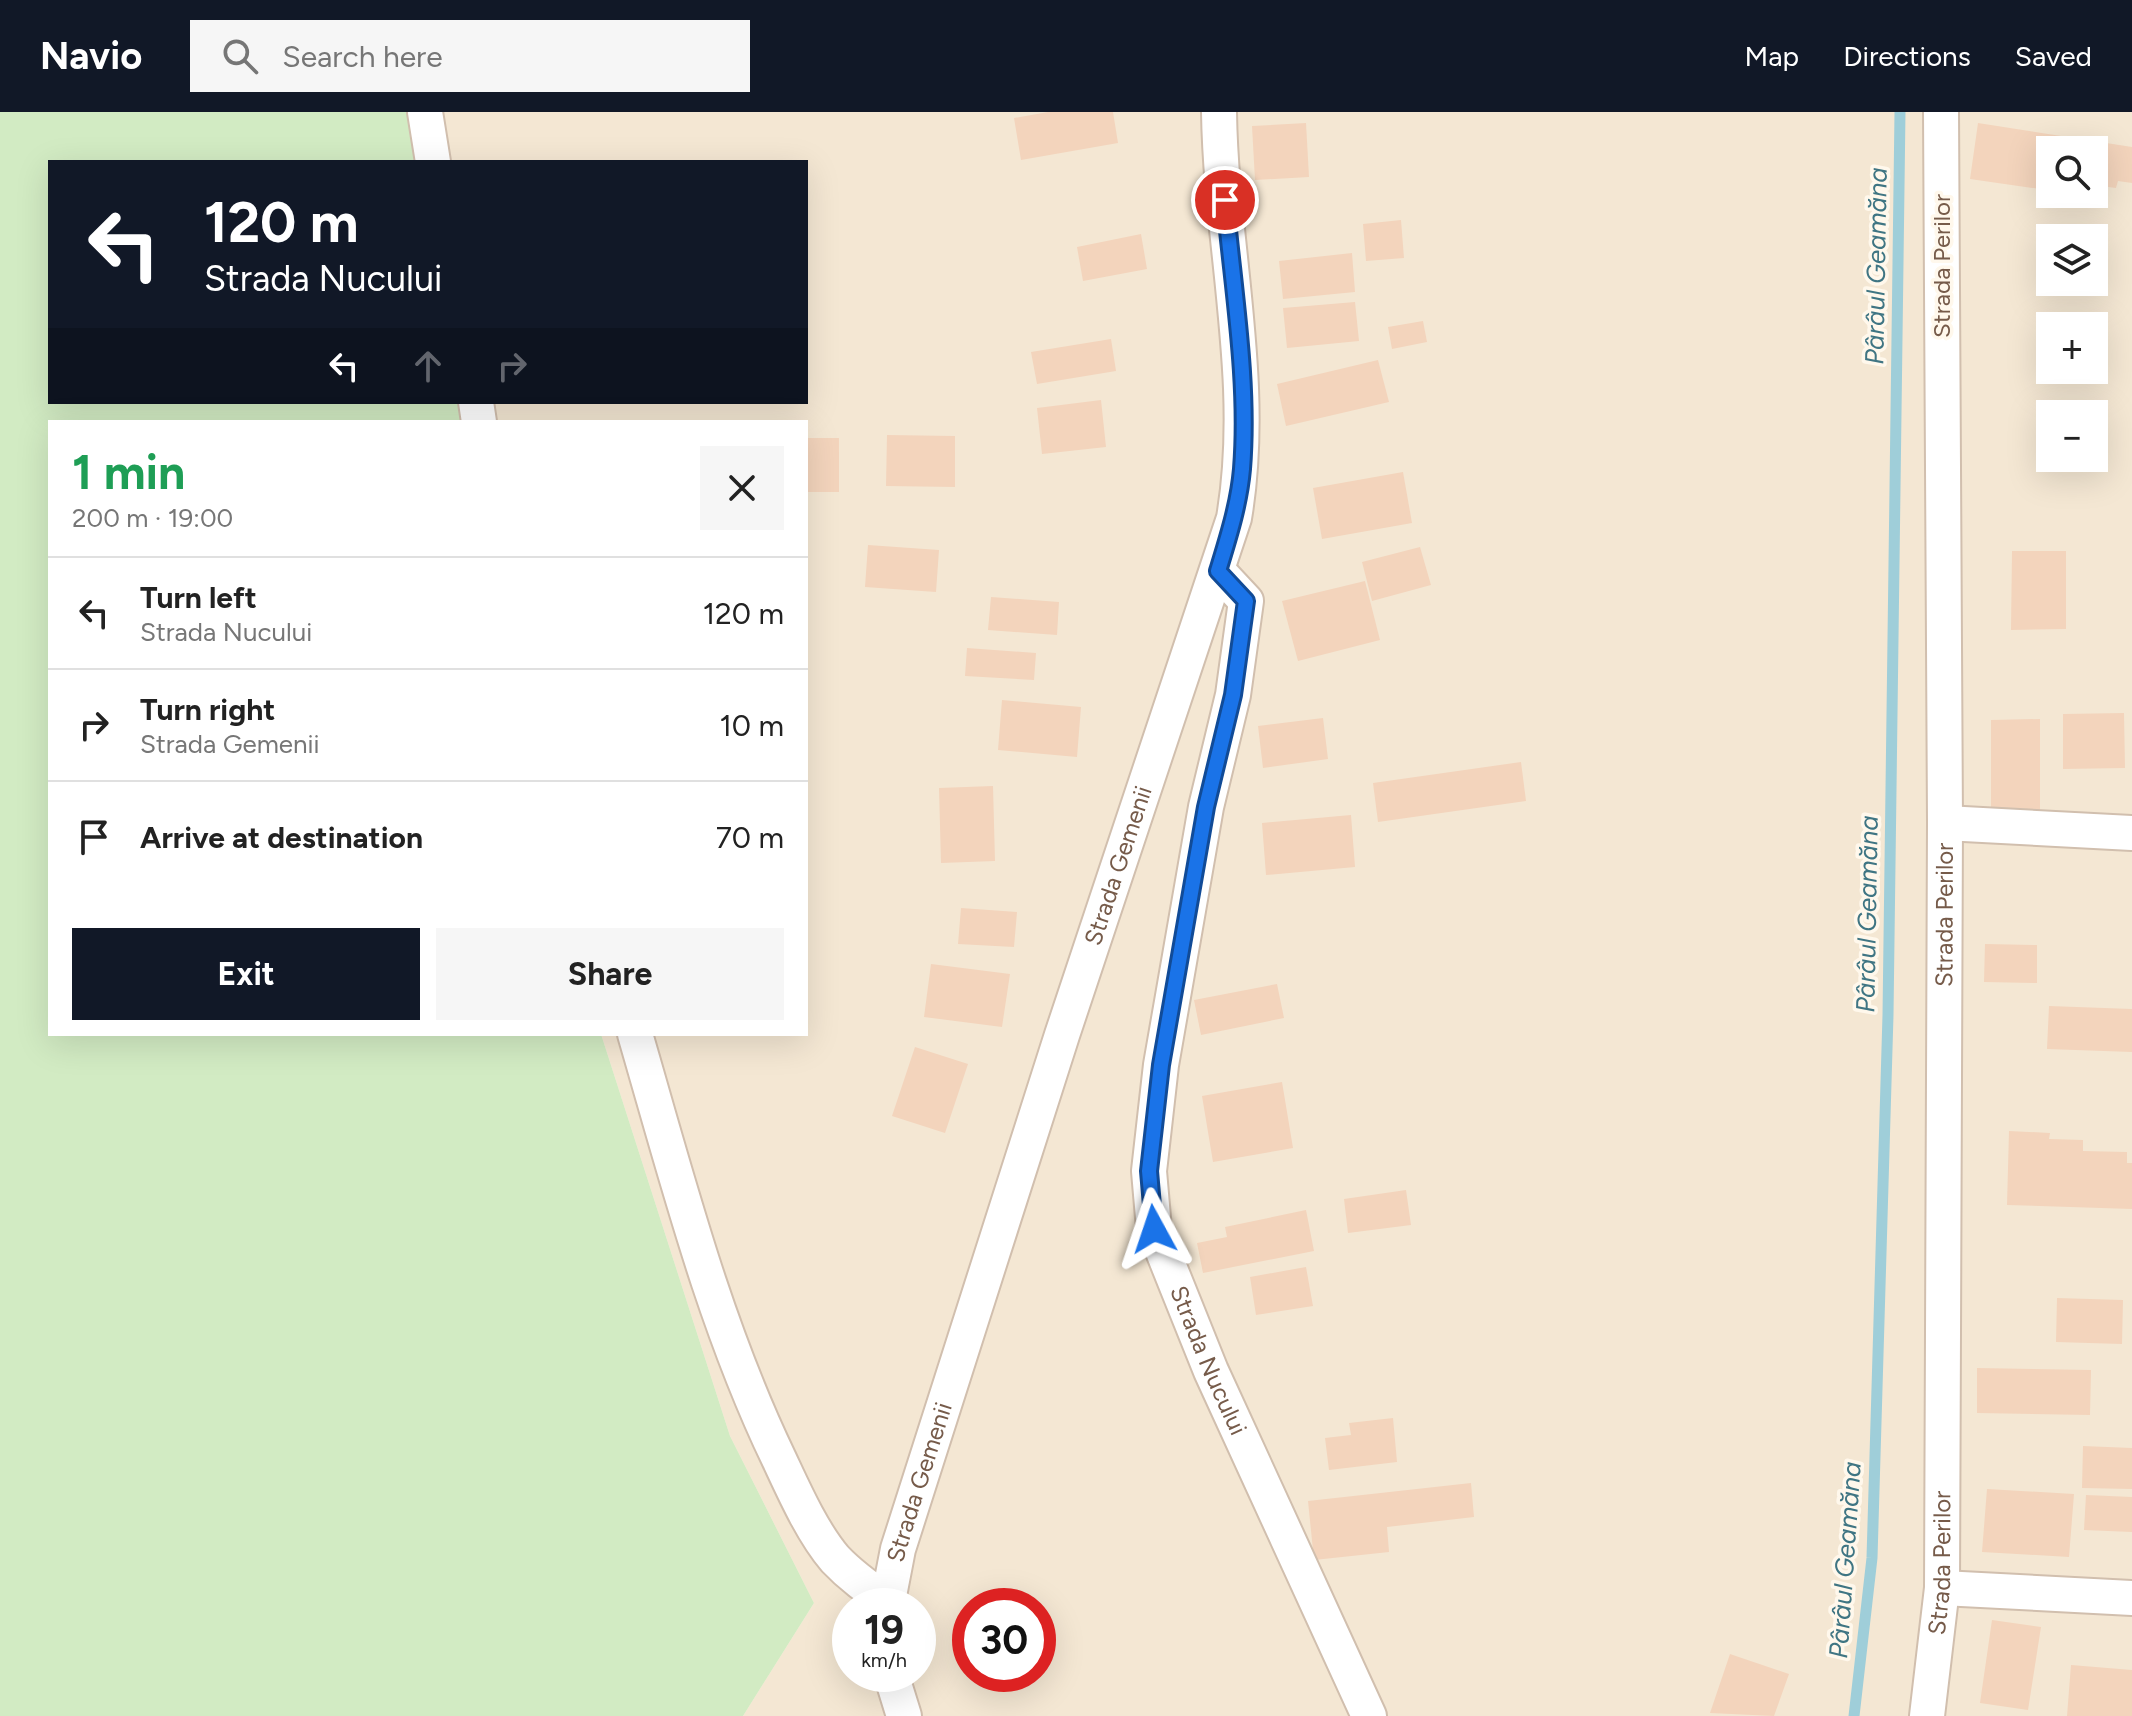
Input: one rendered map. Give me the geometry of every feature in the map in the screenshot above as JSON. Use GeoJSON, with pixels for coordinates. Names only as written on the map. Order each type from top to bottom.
{"type":"FeatureCollection","features":[{"type":"Feature","properties":{"kind":"street"},"geometry":{"type":"LineString","coordinates":[[425,112],[433,160]]}},
{"type":"Feature","properties":{"kind":"street","name":"Strada Gemenii"},"geometry":{"type":"LineString","coordinates":[[890,1588],[898,1549],[1062,1035],[1234,518],[1242,471],[1243,411],[1219,112]]}},
{"type":"Feature","properties":{"kind":"street","name":"Strada Perilor"},"geometry":{"type":"LineString","coordinates":[[1927,1716],[1942,1588],[1945,823],[1941,112]]}},
{"type":"Feature","properties":{"kind":"street","name":"Strada Nucului"},"geometry":{"type":"LineString","coordinates":[[1218,571],[1246,601],[1233,695],[1206,807],[1161,1065],[1149,1171],[1154,1229],[1211,1371],[1369,1716]]}},
{"type":"Feature","properties":{"kind":"street"},"geometry":{"type":"LineString","coordinates":[[1945,823],[2132,833]]}},
{"type":"Feature","properties":{"kind":"street"},"geometry":{"type":"LineString","coordinates":[[636,1036],[693,1234],[743,1384],[790,1482],[833,1556],[867,1588]]}},
{"type":"Feature","properties":{"kind":"street"},"geometry":{"type":"LineString","coordinates":[[1942,1588],[2132,1598]]}},
{"type":"Feature","properties":{"kind":"street"},"geometry":{"type":"LineString","coordinates":[[897,1692],[904,1716]]}},
{"type":"Feature","properties":{"kind":"shaded area"},"geometry":{"type":"Polygon","coordinates":[[[418,112],[2132,112],[2132,1716],[743,1716],[814,1603],[730,1436],[602,1036],[808,1036],[808,420],[462,420],[458,404],[808,404],[808,160],[419,160],[418,112]]]}},
{"type":"Feature","properties":{"kind":"green space"},"geometry":{"type":"Polygon","coordinates":[[[0,112],[418,112],[419,160],[48,160],[48,404],[458,404],[462,420],[48,420],[48,1036],[602,1036],[730,1436],[814,1603],[743,1716],[0,1716],[0,112]]]}},
{"type":"Feature","properties":{"kind":"building"},"geometry":{"type":"Polygon","coordinates":[[[1048,112],[1113,112],[1118,143],[1021,160],[1014,118],[1048,112]]]}},
{"type":"Feature","properties":{"kind":"building"},"geometry":{"type":"Polygon","coordinates":[[[1306,123],[1309,177],[1255,180],[1252,126],[1306,123]]]}},
{"type":"Feature","properties":{"kind":"building"},"geometry":{"type":"Polygon","coordinates":[[[1978,123],[2061,136],[2036,136],[2036,188],[1970,179],[1978,123]]]}},
{"type":"Feature","properties":{"kind":"building"},"geometry":{"type":"Polygon","coordinates":[[[2108,143],[2132,147],[2132,183],[2118,181],[2116,188],[2108,187],[2108,143]]]}},
{"type":"Feature","properties":{"kind":"building"},"geometry":{"type":"Polygon","coordinates":[[[1401,220],[1404,258],[1366,261],[1363,224],[1401,220]]]}},
{"type":"Feature","properties":{"kind":"building"},"geometry":{"type":"Polygon","coordinates":[[[1141,234],[1147,269],[1083,281],[1077,247],[1141,234]]]}},
{"type":"Feature","properties":{"kind":"building"},"geometry":{"type":"Polygon","coordinates":[[[1352,253],[1355,292],[1283,299],[1279,261],[1352,253]]]}},
{"type":"Feature","properties":{"kind":"building"},"geometry":{"type":"Polygon","coordinates":[[[1355,302],[1359,341],[1287,348],[1283,308],[1355,302]]]}},
{"type":"Feature","properties":{"kind":"building"},"geometry":{"type":"Polygon","coordinates":[[[1423,321],[1427,342],[1392,349],[1388,327],[1423,321]]]}},
{"type":"Feature","properties":{"kind":"building"},"geometry":{"type":"Polygon","coordinates":[[[1111,339],[1116,371],[1037,384],[1031,352],[1111,339]]]}},
{"type":"Feature","properties":{"kind":"building"},"geometry":{"type":"Polygon","coordinates":[[[1378,360],[1389,402],[1286,426],[1277,384],[1378,360]]]}},
{"type":"Feature","properties":{"kind":"building"},"geometry":{"type":"Polygon","coordinates":[[[1101,400],[1106,447],[1042,454],[1037,408],[1101,400]]]}},
{"type":"Feature","properties":{"kind":"building"},"geometry":{"type":"Polygon","coordinates":[[[887,435],[955,436],[955,487],[886,486],[887,435]]]}},
{"type":"Feature","properties":{"kind":"building"},"geometry":{"type":"Polygon","coordinates":[[[808,438],[839,438],[839,492],[808,492],[808,438]]]}},
{"type":"Feature","properties":{"kind":"building"},"geometry":{"type":"Polygon","coordinates":[[[1403,472],[1412,523],[1322,539],[1313,488],[1403,472]]]}},
{"type":"Feature","properties":{"kind":"building"},"geometry":{"type":"Polygon","coordinates":[[[868,545],[939,550],[936,592],[865,587],[868,545]]]}},
{"type":"Feature","properties":{"kind":"building"},"geometry":{"type":"Polygon","coordinates":[[[1420,547],[1431,585],[1372,601],[1362,562],[1420,547]]]}},
{"type":"Feature","properties":{"kind":"building"},"geometry":{"type":"Polygon","coordinates":[[[2012,551],[2066,551],[2066,629],[2011,630],[2012,551]]]}},
{"type":"Feature","properties":{"kind":"building"},"geometry":{"type":"Polygon","coordinates":[[[1365,581],[1380,640],[1298,661],[1282,601],[1365,581]]]}},
{"type":"Feature","properties":{"kind":"building"},"geometry":{"type":"Polygon","coordinates":[[[991,597],[1059,602],[1057,635],[988,630],[991,597]]]}},
{"type":"Feature","properties":{"kind":"building"},"geometry":{"type":"Polygon","coordinates":[[[967,648],[1036,653],[1034,680],[965,676],[967,648]]]}},
{"type":"Feature","properties":{"kind":"building"},"geometry":{"type":"Polygon","coordinates":[[[1002,700],[1081,707],[1077,757],[998,750],[1002,700]]]}},
{"type":"Feature","properties":{"kind":"building"},"geometry":{"type":"Polygon","coordinates":[[[2124,713],[2125,768],[2063,769],[2063,714],[2124,713]]]}},
{"type":"Feature","properties":{"kind":"building"},"geometry":{"type":"Polygon","coordinates":[[[1323,718],[1328,759],[1263,768],[1258,726],[1323,718]]]}},
{"type":"Feature","properties":{"kind":"building"},"geometry":{"type":"Polygon","coordinates":[[[2040,719],[2040,814],[1991,814],[1991,720],[2040,719]]]}},
{"type":"Feature","properties":{"kind":"building"},"geometry":{"type":"Polygon","coordinates":[[[1521,762],[1526,801],[1378,822],[1373,783],[1521,762]]]}},
{"type":"Feature","properties":{"kind":"building"},"geometry":{"type":"Polygon","coordinates":[[[993,786],[995,861],[941,863],[939,788],[993,786]]]}},
{"type":"Feature","properties":{"kind":"building"},"geometry":{"type":"Polygon","coordinates":[[[1351,815],[1355,867],[1266,875],[1262,823],[1351,815]]]}},
{"type":"Feature","properties":{"kind":"building"},"geometry":{"type":"Polygon","coordinates":[[[961,908],[1017,912],[1014,947],[958,944],[961,908]]]}},
{"type":"Feature","properties":{"kind":"building"},"geometry":{"type":"Polygon","coordinates":[[[1985,944],[2037,945],[2037,983],[1984,982],[1985,944]]]}},
{"type":"Feature","properties":{"kind":"building"},"geometry":{"type":"Polygon","coordinates":[[[931,964],[1010,974],[1002,1027],[924,1017],[931,964]]]}},
{"type":"Feature","properties":{"kind":"building"},"geometry":{"type":"Polygon","coordinates":[[[1277,984],[1284,1018],[1201,1035],[1194,1000],[1277,984]]]}},
{"type":"Feature","properties":{"kind":"building"},"geometry":{"type":"Polygon","coordinates":[[[2049,1006],[2132,1009],[2132,1052],[2047,1049],[2049,1006]]]}},
{"type":"Feature","properties":{"kind":"building"},"geometry":{"type":"Polygon","coordinates":[[[915,1047],[968,1064],[945,1133],[892,1116],[915,1047]]]}},
{"type":"Feature","properties":{"kind":"building"},"geometry":{"type":"Polygon","coordinates":[[[1282,1082],[1293,1148],[1213,1162],[1202,1096],[1282,1082]]]}},
{"type":"Feature","properties":{"kind":"building"},"geometry":{"type":"Polygon","coordinates":[[[2009,1131],[2050,1133],[2049,1139],[2083,1140],[2083,1151],[2127,1152],[2127,1163],[2132,1163],[2132,1209],[2007,1205],[2009,1131]]]}},
{"type":"Feature","properties":{"kind":"building"},"geometry":{"type":"Polygon","coordinates":[[[1406,1190],[1411,1225],[1348,1233],[1344,1199],[1406,1190]]]}},
{"type":"Feature","properties":{"kind":"building"},"geometry":{"type":"Polygon","coordinates":[[[1306,1210],[1314,1251],[1203,1273],[1197,1243],[1227,1237],[1225,1227],[1306,1210]]]}},
{"type":"Feature","properties":{"kind":"building"},"geometry":{"type":"Polygon","coordinates":[[[1306,1267],[1313,1306],[1256,1315],[1250,1277],[1306,1267]]]}},
{"type":"Feature","properties":{"kind":"building"},"geometry":{"type":"Polygon","coordinates":[[[2057,1298],[2123,1300],[2122,1344],[2056,1342],[2057,1298]]]}},
{"type":"Feature","properties":{"kind":"building"},"geometry":{"type":"Polygon","coordinates":[[[1977,1368],[2091,1370],[2090,1415],[1977,1413],[1977,1368]]]}},
{"type":"Feature","properties":{"kind":"building"},"geometry":{"type":"Polygon","coordinates":[[[1393,1418],[1397,1462],[1329,1470],[1325,1438],[1351,1435],[1349,1423],[1393,1418]]]}},
{"type":"Feature","properties":{"kind":"building"},"geometry":{"type":"Polygon","coordinates":[[[2083,1446],[2132,1448],[2132,1489],[2082,1488],[2083,1446]]]}},
{"type":"Feature","properties":{"kind":"building"},"geometry":{"type":"Polygon","coordinates":[[[1471,1483],[1474,1517],[1387,1527],[1389,1552],[1314,1560],[1308,1501],[1471,1483]]]}},
{"type":"Feature","properties":{"kind":"building"},"geometry":{"type":"Polygon","coordinates":[[[1987,1489],[2074,1494],[2069,1557],[1982,1552],[1987,1489]]]}},
{"type":"Feature","properties":{"kind":"building"},"geometry":{"type":"Polygon","coordinates":[[[2086,1495],[2132,1497],[2132,1532],[2084,1530],[2086,1495]]]}},
{"type":"Feature","properties":{"kind":"building"},"geometry":{"type":"Polygon","coordinates":[[[1992,1620],[2041,1627],[2028,1710],[1980,1703],[1992,1620]]]}},
{"type":"Feature","properties":{"kind":"building"},"geometry":{"type":"Polygon","coordinates":[[[1730,1654],[1789,1674],[1774,1716],[1710,1713],[1730,1654]]]}},
{"type":"Feature","properties":{"kind":"building"},"geometry":{"type":"Polygon","coordinates":[[[2071,1665],[2132,1670],[2132,1716],[2067,1716],[2071,1665]]]}},
{"type":"Feature","properties":{"kind":"waterway","name":"Pârâul Geamăna"},"geometry":{"type":"LineString","coordinates":[[1854,1716],[1872,1558],[1888,1015],[1900,112]]}},
{"type":"Feature","properties":{"kind":"route"},"geometry":{"type":"LineString","coordinates":[[1154,1229],[1149,1171],[1161,1065],[1206,807],[1233,695],[1246,601],[1218,571],[1234,518],[1242,471],[1243,411],[1225,200]]}}]}
